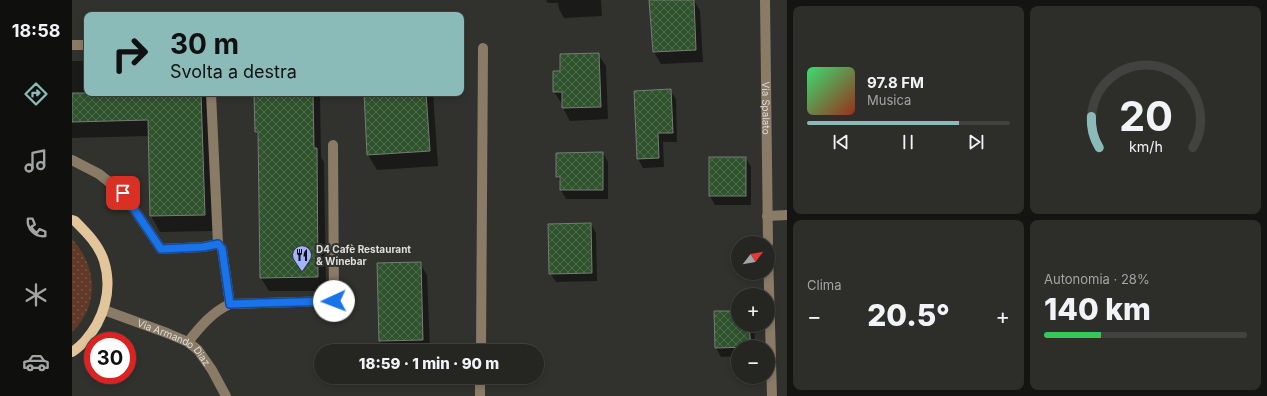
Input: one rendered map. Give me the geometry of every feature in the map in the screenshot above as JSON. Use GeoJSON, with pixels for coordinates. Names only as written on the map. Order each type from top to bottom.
{"type":"FeatureCollection","features":[{"type":"Feature","properties":{"kind":"main road"},"geometry":{"type":"LineString","coordinates":[[72,220],[92,239],[104,261],[108,286],[104,310],[93,332],[72,352]]}},
{"type":"Feature","properties":{"kind":"street","name":"Via Spalato"},"geometry":{"type":"LineString","coordinates":[[765,0],[768,236]]}},
{"type":"Feature","properties":{"kind":"street"},"geometry":{"type":"LineString","coordinates":[[72,45],[84,45]]}},
{"type":"Feature","properties":{"kind":"street"},"geometry":{"type":"LineString","coordinates":[[481,344],[483,48]]}},
{"type":"Feature","properties":{"kind":"street"},"geometry":{"type":"LineString","coordinates":[[211,96],[218,244],[222,249],[230,304]]}},
{"type":"Feature","properties":{"kind":"street"},"geometry":{"type":"LineString","coordinates":[[188,342],[214,313],[230,304],[334,301],[333,146]]}},
{"type":"Feature","properties":{"kind":"street"},"geometry":{"type":"LineString","coordinates":[[72,160],[99,174],[123,193],[161,249],[203,247],[218,244]]}},
{"type":"Feature","properties":{"kind":"street"},"geometry":{"type":"LineString","coordinates":[[767,216],[787,215]]}},
{"type":"Feature","properties":{"kind":"street"},"geometry":{"type":"LineString","coordinates":[[769,280],[772,396]]}},
{"type":"Feature","properties":{"kind":"street","name":"Via Armando Diaz"},"geometry":{"type":"LineString","coordinates":[[104,310],[188,342],[198,350],[212,370],[226,396]]}},
{"type":"Feature","properties":{"kind":"street"},"geometry":{"type":"LineString","coordinates":[[480,384],[480,396]]}},
{"type":"Feature","properties":{"kind":"shaded area"},"geometry":{"type":"Polygon","coordinates":[[[72,239],[86,261],[92,286],[91,298],[87,310],[81,321],[72,332],[72,239]]]}},
{"type":"Feature","properties":{"kind":"building"},"geometry":{"type":"Polygon","coordinates":[[[649,0],[694,0],[696,50],[653,52],[649,0]]]}},
{"type":"Feature","properties":{"kind":"building"},"geometry":{"type":"Polygon","coordinates":[[[599,53],[601,107],[562,108],[562,92],[553,92],[553,71],[560,71],[560,54],[599,53]]]}},
{"type":"Feature","properties":{"kind":"building"},"geometry":{"type":"Polygon","coordinates":[[[671,89],[673,133],[658,133],[659,158],[637,159],[634,91],[671,89]]]}},
{"type":"Feature","properties":{"kind":"building"},"geometry":{"type":"Polygon","coordinates":[[[72,93],[84,93],[84,96],[201,96],[205,215],[150,216],[148,120],[72,122],[72,93]]]}},
{"type":"Feature","properties":{"kind":"building"},"geometry":{"type":"Polygon","coordinates":[[[254,96],[313,96],[314,148],[317,148],[318,277],[260,278],[258,132],[255,132],[254,96]]]}},
{"type":"Feature","properties":{"kind":"building"},"geometry":{"type":"Polygon","coordinates":[[[364,96],[426,96],[430,151],[367,155],[364,96]]]}},
{"type":"Feature","properties":{"kind":"building"},"geometry":{"type":"Polygon","coordinates":[[[603,152],[603,190],[560,190],[560,177],[556,177],[556,153],[603,152]]]}},
{"type":"Feature","properties":{"kind":"building"},"geometry":{"type":"Polygon","coordinates":[[[709,157],[746,157],[746,196],[709,196],[709,157]]]}},
{"type":"Feature","properties":{"kind":"building"},"geometry":{"type":"Polygon","coordinates":[[[591,223],[592,273],[549,274],[548,224],[591,223]]]}},
{"type":"Feature","properties":{"kind":"building"},"geometry":{"type":"Polygon","coordinates":[[[421,262],[423,340],[379,341],[377,263],[421,262]]]}},
{"type":"Feature","properties":{"kind":"building"},"geometry":{"type":"Polygon","coordinates":[[[714,311],[731,311],[731,332],[750,332],[750,340],[731,340],[731,348],[715,348],[714,311]]]}},
{"type":"Feature","properties":{"kind":"place","name":"D4 Cafè Restaurant & Winebar"},"geometry":{"type":"Point","coordinates":[302,272]}},
{"type":"Feature","properties":{"kind":"route"},"geometry":{"type":"LineString","coordinates":[[123,193],[161,249],[203,247],[218,244],[222,249],[230,304],[334,301]]}}]}
